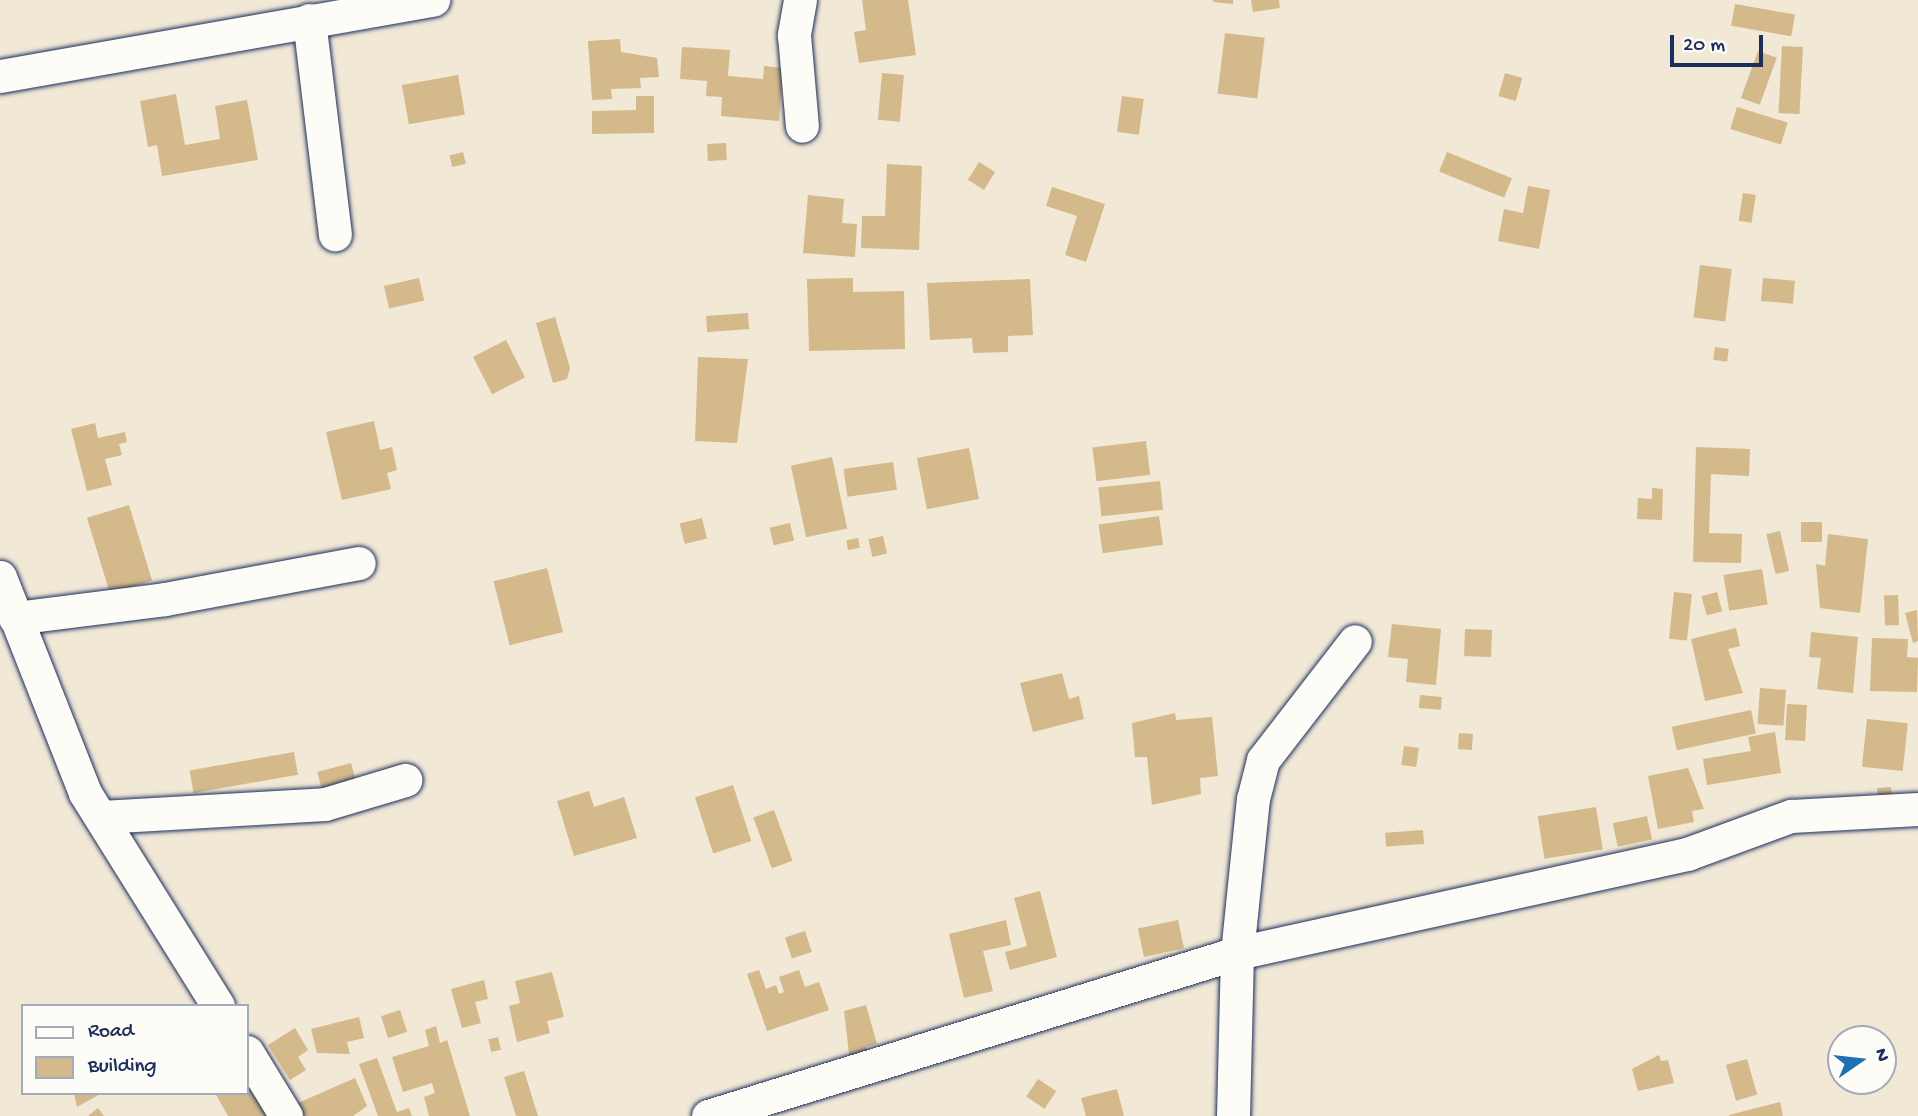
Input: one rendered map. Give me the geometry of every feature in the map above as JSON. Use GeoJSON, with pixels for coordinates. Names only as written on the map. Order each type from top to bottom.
{"type":"FeatureCollection","features":[{"type":"Feature","properties":{"kind":"street"},"geometry":{"type":"LineString","coordinates":[[0,76],[125,59],[309,20],[433,0]]}},
{"type":"Feature","properties":{"kind":"street"},"geometry":{"type":"LineString","coordinates":[[800,0],[794,35],[802,127]]}},
{"type":"Feature","properties":{"kind":"street"},"geometry":{"type":"LineString","coordinates":[[309,20],[335,234]]}},
{"type":"Feature","properties":{"kind":"street"},"geometry":{"type":"LineString","coordinates":[[15,618],[165,600],[359,563]]}},
{"type":"Feature","properties":{"kind":"street"},"geometry":{"type":"LineString","coordinates":[[0,578],[51,715],[101,817],[217,1004]]}},
{"type":"Feature","properties":{"kind":"street"},"geometry":{"type":"LineString","coordinates":[[1233,1116],[1237,953],[1252,799],[1263,760],[1356,640]]}},
{"type":"Feature","properties":{"kind":"street"},"geometry":{"type":"LineString","coordinates":[[101,817],[325,804],[405,780]]}},
{"type":"Feature","properties":{"kind":"street"},"geometry":{"type":"LineString","coordinates":[[708,1116],[1237,953],[1687,854],[1791,816],[1918,809]]}},
{"type":"Feature","properties":{"kind":"street"},"geometry":{"type":"LineString","coordinates":[[248,1054],[286,1116]]}},
{"type":"Feature","properties":{"kind":"building"},"geometry":{"type":"Polygon","coordinates":[[[862,0],[908,0],[916,55],[859,63],[854,32],[866,30],[862,0]]]}},
{"type":"Feature","properties":{"kind":"building"},"geometry":{"type":"Polygon","coordinates":[[[1233,0],[1233,4],[1213,2],[1233,0]]]}},
{"type":"Feature","properties":{"kind":"building"},"geometry":{"type":"Polygon","coordinates":[[[1251,0],[1279,0],[1280,8],[1253,12],[1251,0]]]}},
{"type":"Feature","properties":{"kind":"building"},"geometry":{"type":"Polygon","coordinates":[[[1735,4],[1795,15],[1791,36],[1731,26],[1735,4]]]}},
{"type":"Feature","properties":{"kind":"building"},"geometry":{"type":"Polygon","coordinates":[[[1225,33],[1265,38],[1257,98],[1218,94],[1225,33]]]}},
{"type":"Feature","properties":{"kind":"building"},"geometry":{"type":"Polygon","coordinates":[[[620,39],[621,52],[657,58],[659,77],[640,78],[641,88],[611,89],[612,99],[592,100],[588,41],[620,39]]]}},
{"type":"Feature","properties":{"kind":"building"},"geometry":{"type":"Polygon","coordinates":[[[1782,46],[1803,47],[1799,114],[1778,113],[1782,46]]]}},
{"type":"Feature","properties":{"kind":"building"},"geometry":{"type":"Polygon","coordinates":[[[682,47],[730,50],[728,76],[763,79],[764,66],[783,68],[779,121],[721,116],[722,97],[706,96],[707,81],[680,79],[682,47]]]}},
{"type":"Feature","properties":{"kind":"building"},"geometry":{"type":"Polygon","coordinates":[[[1758,51],[1777,58],[1760,105],[1741,98],[1758,51]]]}},
{"type":"Feature","properties":{"kind":"building"},"geometry":{"type":"Polygon","coordinates":[[[882,73],[904,75],[900,122],[878,120],[882,73]]]}},
{"type":"Feature","properties":{"kind":"building"},"geometry":{"type":"Polygon","coordinates":[[[1505,73],[1522,78],[1516,101],[1498,96],[1505,73]]]}},
{"type":"Feature","properties":{"kind":"building"},"geometry":{"type":"Polygon","coordinates":[[[458,75],[465,114],[409,124],[402,85],[458,75]]]}},
{"type":"Feature","properties":{"kind":"building"},"geometry":{"type":"Polygon","coordinates":[[[176,94],[185,145],[220,139],[215,106],[247,100],[258,160],[162,176],[157,145],[148,147],[140,101],[176,94]]]}},
{"type":"Feature","properties":{"kind":"building"},"geometry":{"type":"Polygon","coordinates":[[[636,96],[654,96],[654,133],[592,134],[592,111],[636,110],[636,96]]]}},
{"type":"Feature","properties":{"kind":"building"},"geometry":{"type":"Polygon","coordinates":[[[1122,96],[1144,99],[1139,135],[1117,132],[1122,96]]]}},
{"type":"Feature","properties":{"kind":"building"},"geometry":{"type":"Polygon","coordinates":[[[1737,107],[1788,122],[1781,144],[1730,129],[1737,107]]]}},
{"type":"Feature","properties":{"kind":"building"},"geometry":{"type":"Polygon","coordinates":[[[726,143],[727,160],[708,161],[707,144],[726,143]]]}},
{"type":"Feature","properties":{"kind":"building"},"geometry":{"type":"Polygon","coordinates":[[[463,152],[466,164],[452,167],[449,155],[463,152]]]}},
{"type":"Feature","properties":{"kind":"building"},"geometry":{"type":"Polygon","coordinates":[[[1447,152],[1512,178],[1504,198],[1439,171],[1447,152]]]}},
{"type":"Feature","properties":{"kind":"building"},"geometry":{"type":"Polygon","coordinates":[[[979,162],[995,172],[984,190],[968,180],[979,162]]]}},
{"type":"Feature","properties":{"kind":"building"},"geometry":{"type":"Polygon","coordinates":[[[887,164],[922,166],[919,250],[861,248],[862,216],[885,216],[887,164]]]}},
{"type":"Feature","properties":{"kind":"building"},"geometry":{"type":"Polygon","coordinates":[[[1528,186],[1550,190],[1539,249],[1498,241],[1504,209],[1523,213],[1528,186]]]}},
{"type":"Feature","properties":{"kind":"building"},"geometry":{"type":"Polygon","coordinates":[[[1052,187],[1105,204],[1086,262],[1065,255],[1077,216],[1046,206],[1052,187]]]}},
{"type":"Feature","properties":{"kind":"building"},"geometry":{"type":"Polygon","coordinates":[[[1743,193],[1756,195],[1751,223],[1739,221],[1743,193]]]}},
{"type":"Feature","properties":{"kind":"building"},"geometry":{"type":"Polygon","coordinates":[[[808,195],[844,199],[842,223],[857,224],[855,257],[803,253],[808,195]]]}},
{"type":"Feature","properties":{"kind":"building"},"geometry":{"type":"Polygon","coordinates":[[[1700,265],[1732,269],[1725,322],[1694,318],[1700,265]]]}},
{"type":"Feature","properties":{"kind":"building"},"geometry":{"type":"Polygon","coordinates":[[[419,278],[424,300],[389,309],[384,286],[419,278]]]}},
{"type":"Feature","properties":{"kind":"building"},"geometry":{"type":"Polygon","coordinates":[[[853,278],[853,292],[904,291],[905,349],[809,351],[807,279],[853,278]]]}},
{"type":"Feature","properties":{"kind":"building"},"geometry":{"type":"Polygon","coordinates":[[[1763,278],[1795,281],[1793,304],[1761,301],[1763,278]]]}},
{"type":"Feature","properties":{"kind":"building"},"geometry":{"type":"Polygon","coordinates":[[[1030,279],[1033,335],[1008,336],[1008,352],[973,353],[972,338],[930,340],[927,283],[1030,279]]]}},
{"type":"Feature","properties":{"kind":"building"},"geometry":{"type":"Polygon","coordinates":[[[748,313],[749,329],[707,332],[706,316],[748,313]]]}},
{"type":"Feature","properties":{"kind":"building"},"geometry":{"type":"Polygon","coordinates":[[[555,317],[570,368],[567,379],[553,383],[536,323],[555,317]]]}},
{"type":"Feature","properties":{"kind":"building"},"geometry":{"type":"Polygon","coordinates":[[[506,340],[525,377],[492,394],[473,357],[506,340]]]}},
{"type":"Feature","properties":{"kind":"building"},"geometry":{"type":"Polygon","coordinates":[[[1715,347],[1729,349],[1727,362],[1713,360],[1715,347]]]}},
{"type":"Feature","properties":{"kind":"building"},"geometry":{"type":"Polygon","coordinates":[[[698,357],[748,359],[737,443],[695,441],[698,357]]]}},
{"type":"Feature","properties":{"kind":"building"},"geometry":{"type":"Polygon","coordinates":[[[374,421],[380,450],[392,447],[397,470],[387,473],[391,489],[342,500],[326,432],[374,421]]]}},
{"type":"Feature","properties":{"kind":"building"},"geometry":{"type":"Polygon","coordinates":[[[95,423],[98,438],[125,432],[127,442],[119,444],[122,455],[105,459],[112,485],[87,491],[71,429],[95,423]]]}},
{"type":"Feature","properties":{"kind":"building"},"geometry":{"type":"Polygon","coordinates":[[[1146,441],[1150,475],[1097,481],[1092,448],[1146,441]]]}},
{"type":"Feature","properties":{"kind":"building"},"geometry":{"type":"Polygon","coordinates":[[[1696,447],[1750,449],[1749,476],[1711,474],[1709,533],[1742,534],[1741,563],[1693,562],[1696,447]]]}},
{"type":"Feature","properties":{"kind":"building"},"geometry":{"type":"Polygon","coordinates":[[[969,448],[979,499],[927,509],[917,458],[969,448]]]}},
{"type":"Feature","properties":{"kind":"building"},"geometry":{"type":"Polygon","coordinates":[[[832,457],[847,528],[806,537],[791,466],[832,457]]]}},
{"type":"Feature","properties":{"kind":"building"},"geometry":{"type":"Polygon","coordinates":[[[893,462],[897,490],[847,497],[843,469],[893,462]]]}},
{"type":"Feature","properties":{"kind":"building"},"geometry":{"type":"Polygon","coordinates":[[[1160,481],[1163,510],[1101,516],[1098,487],[1160,481]]]}},
{"type":"Feature","properties":{"kind":"building"},"geometry":{"type":"Polygon","coordinates":[[[1652,488],[1663,489],[1662,520],[1637,519],[1638,498],[1652,499],[1652,488]]]}},
{"type":"Feature","properties":{"kind":"building"},"geometry":{"type":"Polygon","coordinates":[[[129,505],[152,581],[110,593],[87,518],[129,505]]]}},
{"type":"Feature","properties":{"kind":"building"},"geometry":{"type":"Polygon","coordinates":[[[1159,516],[1163,545],[1103,553],[1099,524],[1159,516]]]}},
{"type":"Feature","properties":{"kind":"building"},"geometry":{"type":"Polygon","coordinates":[[[702,518],[707,538],[685,544],[680,524],[702,518]]]}},
{"type":"Feature","properties":{"kind":"building"},"geometry":{"type":"Polygon","coordinates":[[[1801,522],[1822,522],[1822,542],[1801,542],[1801,522]]]}},
{"type":"Feature","properties":{"kind":"building"},"geometry":{"type":"Polygon","coordinates":[[[790,523],[794,541],[774,545],[770,528],[790,523]]]}},
{"type":"Feature","properties":{"kind":"building"},"geometry":{"type":"Polygon","coordinates":[[[1780,531],[1789,571],[1776,574],[1766,534],[1780,531]]]}},
{"type":"Feature","properties":{"kind":"building"},"geometry":{"type":"Polygon","coordinates":[[[1828,534],[1868,539],[1860,613],[1820,608],[1816,564],[1825,566],[1828,534]]]}},
{"type":"Feature","properties":{"kind":"building"},"geometry":{"type":"Polygon","coordinates":[[[883,536],[887,554],[872,557],[868,539],[883,536]]]}},
{"type":"Feature","properties":{"kind":"building"},"geometry":{"type":"Polygon","coordinates":[[[858,538],[860,548],[848,550],[846,540],[858,538]]]}},
{"type":"Feature","properties":{"kind":"building"},"geometry":{"type":"Polygon","coordinates":[[[547,568],[563,632],[510,645],[494,581],[547,568]]]}},
{"type":"Feature","properties":{"kind":"building"},"geometry":{"type":"Polygon","coordinates":[[[1762,569],[1768,605],[1729,611],[1723,575],[1762,569]]]}},
{"type":"Feature","properties":{"kind":"building"},"geometry":{"type":"Polygon","coordinates":[[[1674,592],[1692,594],[1687,641],[1669,639],[1674,592]]]}},
{"type":"Feature","properties":{"kind":"building"},"geometry":{"type":"Polygon","coordinates":[[[1717,592],[1722,611],[1707,615],[1702,596],[1717,592]]]}},
{"type":"Feature","properties":{"kind":"building"},"geometry":{"type":"Polygon","coordinates":[[[1884,595],[1898,595],[1899,625],[1885,625],[1884,595]]]}},
{"type":"Feature","properties":{"kind":"building"},"geometry":{"type":"Polygon","coordinates":[[[1917,610],[1918,641],[1913,643],[1905,613],[1917,610]]]}},
{"type":"Feature","properties":{"kind":"building"},"geometry":{"type":"Polygon","coordinates":[[[1392,624],[1441,629],[1436,685],[1406,682],[1408,659],[1388,657],[1392,624]]]}},
{"type":"Feature","properties":{"kind":"building"},"geometry":{"type":"Polygon","coordinates":[[[1736,628],[1740,646],[1728,649],[1743,693],[1705,701],[1691,639],[1736,628]]]}},
{"type":"Feature","properties":{"kind":"building"},"geometry":{"type":"Polygon","coordinates":[[[1465,629],[1492,630],[1491,657],[1464,656],[1465,629]]]}},
{"type":"Feature","properties":{"kind":"building"},"geometry":{"type":"Polygon","coordinates":[[[1811,632],[1858,637],[1853,693],[1817,689],[1821,658],[1809,657],[1811,632]]]}},
{"type":"Feature","properties":{"kind":"building"},"geometry":{"type":"Polygon","coordinates":[[[1872,638],[1908,639],[1907,657],[1918,658],[1917,692],[1870,691],[1872,638]]]}},
{"type":"Feature","properties":{"kind":"building"},"geometry":{"type":"Polygon","coordinates":[[[1062,673],[1069,699],[1079,696],[1084,719],[1033,732],[1020,683],[1062,673]]]}},
{"type":"Feature","properties":{"kind":"building"},"geometry":{"type":"Polygon","coordinates":[[[1760,688],[1786,690],[1783,726],[1757,724],[1760,688]]]}},
{"type":"Feature","properties":{"kind":"building"},"geometry":{"type":"Polygon","coordinates":[[[1420,695],[1442,697],[1441,710],[1419,708],[1420,695]]]}},
{"type":"Feature","properties":{"kind":"building"},"geometry":{"type":"Polygon","coordinates":[[[1787,704],[1807,705],[1805,741],[1785,740],[1787,704]]]}},
{"type":"Feature","properties":{"kind":"building"},"geometry":{"type":"Polygon","coordinates":[[[1751,710],[1756,733],[1677,750],[1672,727],[1751,710]]]}},
{"type":"Feature","properties":{"kind":"building"},"geometry":{"type":"Polygon","coordinates":[[[1175,713],[1176,720],[1212,717],[1218,776],[1200,778],[1201,794],[1152,805],[1147,757],[1135,757],[1132,723],[1175,713]]]}},
{"type":"Feature","properties":{"kind":"building"},"geometry":{"type":"Polygon","coordinates":[[[1867,719],[1908,723],[1903,771],[1862,767],[1867,719]]]}},
{"type":"Feature","properties":{"kind":"building"},"geometry":{"type":"Polygon","coordinates":[[[1775,732],[1781,773],[1707,785],[1703,759],[1751,751],[1748,737],[1775,732]]]}},
{"type":"Feature","properties":{"kind":"building"},"geometry":{"type":"Polygon","coordinates":[[[1459,733],[1473,734],[1472,750],[1458,749],[1459,733]]]}},
{"type":"Feature","properties":{"kind":"building"},"geometry":{"type":"Polygon","coordinates":[[[1404,746],[1419,748],[1416,767],[1401,765],[1404,746]]]}},
{"type":"Feature","properties":{"kind":"building"},"geometry":{"type":"Polygon","coordinates":[[[294,752],[298,775],[194,793],[190,770],[294,752]]]}},
{"type":"Feature","properties":{"kind":"building"},"geometry":{"type":"Polygon","coordinates":[[[351,763],[356,782],[322,791],[317,772],[351,763]]]}},
{"type":"Feature","properties":{"kind":"building"},"geometry":{"type":"Polygon","coordinates":[[[1688,768],[1704,809],[1692,811],[1694,822],[1658,829],[1648,776],[1688,768]]]}},
{"type":"Feature","properties":{"kind":"building"},"geometry":{"type":"Polygon","coordinates":[[[733,785],[751,841],[713,853],[695,797],[733,785]]]}},
{"type":"Feature","properties":{"kind":"building"},"geometry":{"type":"Polygon","coordinates":[[[1891,787],[1892,799],[1878,800],[1877,788],[1891,787]]]}},
{"type":"Feature","properties":{"kind":"building"},"geometry":{"type":"Polygon","coordinates":[[[589,791],[594,807],[624,797],[637,838],[574,856],[557,801],[589,791]]]}},
{"type":"Feature","properties":{"kind":"building"},"geometry":{"type":"Polygon","coordinates":[[[1596,807],[1603,849],[1544,859],[1538,816],[1596,807]]]}},
{"type":"Feature","properties":{"kind":"building"},"geometry":{"type":"Polygon","coordinates":[[[774,810],[792,861],[772,868],[753,818],[774,810]]]}},
{"type":"Feature","properties":{"kind":"building"},"geometry":{"type":"Polygon","coordinates":[[[1647,816],[1652,839],[1618,847],[1613,823],[1647,816]]]}},
{"type":"Feature","properties":{"kind":"building"},"geometry":{"type":"Polygon","coordinates":[[[1423,830],[1424,844],[1386,847],[1385,833],[1423,830]]]}},
{"type":"Feature","properties":{"kind":"building"},"geometry":{"type":"Polygon","coordinates":[[[1040,891],[1057,957],[1010,970],[1005,952],[1027,946],[1014,898],[1040,891]]]}},
{"type":"Feature","properties":{"kind":"building"},"geometry":{"type":"Polygon","coordinates":[[[1006,920],[1011,945],[983,951],[993,991],[964,998],[949,934],[1006,920]]]}},
{"type":"Feature","properties":{"kind":"building"},"geometry":{"type":"Polygon","coordinates":[[[1178,920],[1184,948],[1144,957],[1138,929],[1178,920]]]}},
{"type":"Feature","properties":{"kind":"building"},"geometry":{"type":"Polygon","coordinates":[[[805,931],[812,952],[792,958],[785,937],[805,931]]]}},
{"type":"Feature","properties":{"kind":"building"},"geometry":{"type":"Polygon","coordinates":[[[759,970],[766,989],[776,985],[779,994],[784,992],[779,977],[799,970],[805,987],[819,982],[829,1010],[767,1031],[747,974],[759,970]]]}},
{"type":"Feature","properties":{"kind":"building"},"geometry":{"type":"Polygon","coordinates":[[[552,972],[564,1017],[547,1021],[550,1033],[517,1042],[509,1006],[520,1003],[515,981],[552,972]]]}},
{"type":"Feature","properties":{"kind":"building"},"geometry":{"type":"Polygon","coordinates":[[[484,980],[488,999],[475,1002],[481,1023],[462,1028],[451,989],[484,980]]]}},
{"type":"Feature","properties":{"kind":"building"},"geometry":{"type":"Polygon","coordinates":[[[866,1005],[877,1044],[866,1047],[869,1057],[850,1062],[844,1011],[866,1005]]]}},
{"type":"Feature","properties":{"kind":"building"},"geometry":{"type":"Polygon","coordinates":[[[400,1010],[407,1032],[388,1038],[381,1016],[400,1010]]]}},
{"type":"Feature","properties":{"kind":"building"},"geometry":{"type":"Polygon","coordinates":[[[359,1017],[364,1038],[347,1042],[350,1054],[317,1053],[311,1029],[359,1017]]]}},
{"type":"Feature","properties":{"kind":"building"},"geometry":{"type":"Polygon","coordinates":[[[436,1026],[440,1043],[447,1040],[470,1116],[429,1116],[424,1097],[435,1093],[432,1083],[403,1092],[392,1057],[429,1046],[425,1030],[436,1026]]]}},
{"type":"Feature","properties":{"kind":"building"},"geometry":{"type":"Polygon","coordinates":[[[295,1028],[308,1050],[298,1057],[306,1070],[290,1080],[268,1045],[295,1028]]]}},
{"type":"Feature","properties":{"kind":"building"},"geometry":{"type":"Polygon","coordinates":[[[498,1037],[501,1050],[491,1052],[488,1039],[498,1037]]]}},
{"type":"Feature","properties":{"kind":"building"},"geometry":{"type":"Polygon","coordinates":[[[1659,1055],[1661,1061],[1668,1060],[1674,1083],[1638,1091],[1632,1069],[1659,1055]]]}},
{"type":"Feature","properties":{"kind":"building"},"geometry":{"type":"Polygon","coordinates":[[[377,1058],[397,1112],[409,1108],[412,1116],[378,1116],[359,1064],[377,1058]]]}},
{"type":"Feature","properties":{"kind":"building"},"geometry":{"type":"Polygon","coordinates":[[[1747,1059],[1757,1095],[1736,1101],[1726,1065],[1747,1059]]]}},
{"type":"Feature","properties":{"kind":"building"},"geometry":{"type":"Polygon","coordinates":[[[524,1071],[538,1116],[516,1116],[504,1077],[524,1071]]]}},
{"type":"Feature","properties":{"kind":"building"},"geometry":{"type":"Polygon","coordinates":[[[248,1072],[273,1116],[228,1116],[216,1095],[248,1095],[248,1072]]]}},
{"type":"Feature","properties":{"kind":"building"},"geometry":{"type":"Polygon","coordinates":[[[355,1078],[367,1106],[353,1116],[304,1116],[298,1103],[355,1078]]]}},
{"type":"Feature","properties":{"kind":"building"},"geometry":{"type":"Polygon","coordinates":[[[1038,1079],[1056,1091],[1044,1109],[1026,1096],[1038,1079]]]}},
{"type":"Feature","properties":{"kind":"building"},"geometry":{"type":"Polygon","coordinates":[[[1117,1089],[1124,1116],[1086,1116],[1081,1098],[1117,1089]]]}},
{"type":"Feature","properties":{"kind":"building"},"geometry":{"type":"Polygon","coordinates":[[[74,1095],[98,1095],[77,1107],[74,1095]]]}},
{"type":"Feature","properties":{"kind":"building"},"geometry":{"type":"Polygon","coordinates":[[[1780,1102],[1783,1116],[1729,1116],[1729,1115],[1780,1102]]]}},
{"type":"Feature","properties":{"kind":"building"},"geometry":{"type":"Polygon","coordinates":[[[98,1108],[104,1116],[88,1116],[98,1108]]]}}]}
